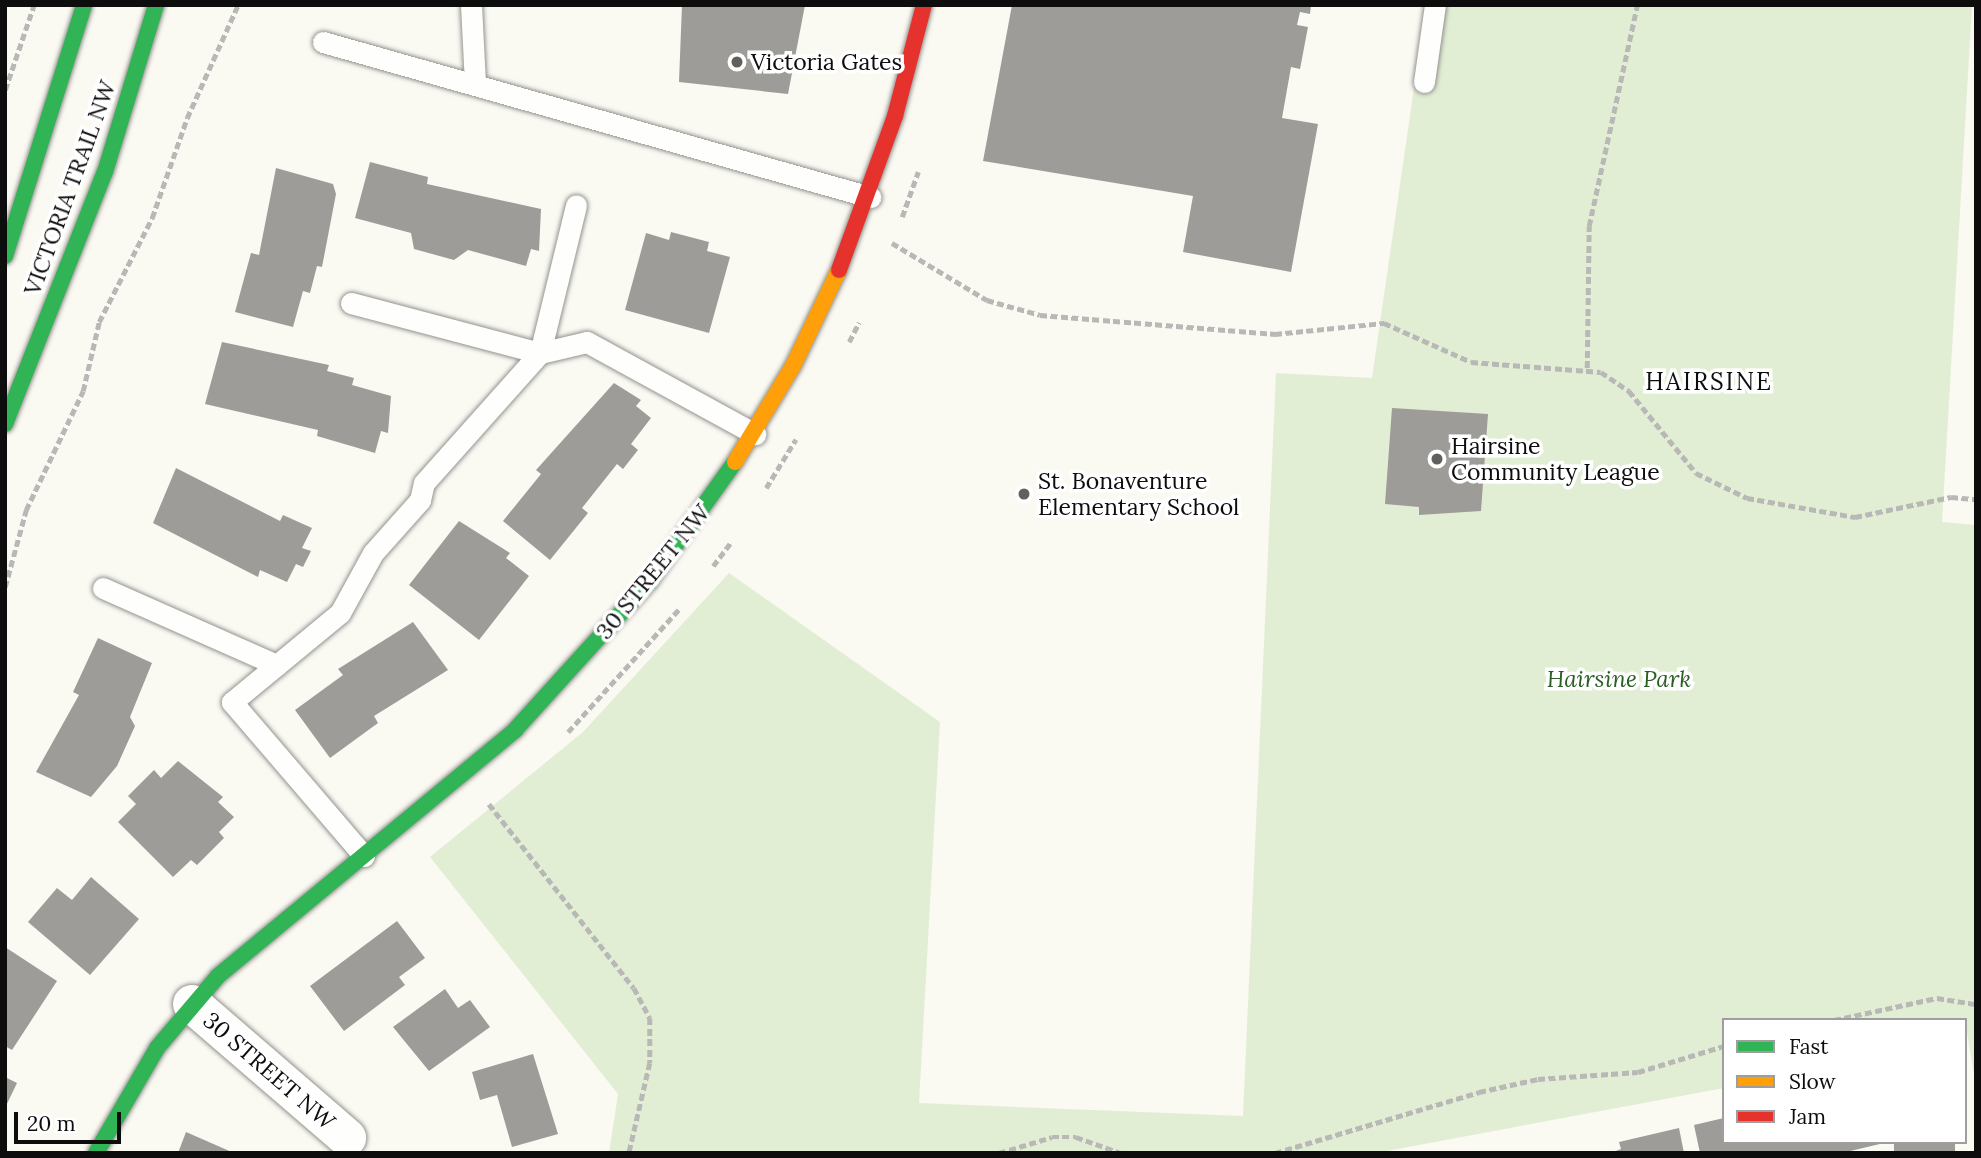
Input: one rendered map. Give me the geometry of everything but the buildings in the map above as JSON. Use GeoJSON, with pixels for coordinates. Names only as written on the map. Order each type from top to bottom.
{"type":"FeatureCollection","features":[{"type":"Feature","properties":{"kind":"street","name":"VICTORIA TRAIL NW"},"geometry":{"type":"LineString","coordinates":[[5,256],[84,5]]}},
{"type":"Feature","properties":{"kind":"street","name":"VICTORIA TRAIL NW"},"geometry":{"type":"LineString","coordinates":[[5,424],[105,172],[156,5]]}},
{"type":"Feature","properties":{"kind":"street","name":"30 STREET NW"},"geometry":{"type":"LineString","coordinates":[[96,1153],[124,1098],[192,1004],[249,947],[364,856],[515,730],[581,660],[658,571],[755,434],[793,366],[870,197],[924,5]]}},
{"type":"Feature","properties":{"kind":"street","name":"30 STREET NW"},"geometry":{"type":"LineString","coordinates":[[192,1004],[347,1138]]}},
{"type":"Feature","properties":{"kind":"lane"},"geometry":{"type":"LineString","coordinates":[[471,5],[475,85]]}},
{"type":"Feature","properties":{"kind":"lane"},"geometry":{"type":"LineString","coordinates":[[1424,82],[1435,5]]}},
{"type":"Feature","properties":{"kind":"lane"},"geometry":{"type":"LineString","coordinates":[[323,42],[870,197]]}},
{"type":"Feature","properties":{"kind":"lane"},"geometry":{"type":"LineString","coordinates":[[364,856],[232,702],[340,613],[373,553],[420,500],[424,483],[540,353],[576,205]]}},
{"type":"Feature","properties":{"kind":"lane"},"geometry":{"type":"LineString","coordinates":[[351,303],[540,353],[587,342],[755,434]]}},
{"type":"Feature","properties":{"kind":"lane"},"geometry":{"type":"LineString","coordinates":[[103,588],[277,665]]}},
{"type":"Feature","properties":{"kind":"path"},"geometry":{"type":"LineString","coordinates":[[5,90],[34,5]]}},
{"type":"Feature","properties":{"kind":"path"},"geometry":{"type":"LineString","coordinates":[[5,587],[26,510],[83,391],[99,322],[152,218],[187,118],[238,5]]}},
{"type":"Feature","properties":{"kind":"path"},"geometry":{"type":"LineString","coordinates":[[1587,369],[1589,226],[1637,5]]}},
{"type":"Feature","properties":{"kind":"path"},"geometry":{"type":"LineString","coordinates":[[892,243],[987,300],[1040,315],[1275,334],[1384,323],[1471,362],[1587,369],[1629,391],[1696,473],[1727,491],[1855,517],[1951,496],[1976,499]]}},
{"type":"Feature","properties":{"kind":"path"},"geometry":{"type":"LineString","coordinates":[[486,806],[634,988],[650,1018],[650,1063],[629,1153]]}},
{"type":"Feature","properties":{"kind":"path"},"geometry":{"type":"LineString","coordinates":[[1842,1018],[1921,999],[1976,1004]]}},
{"type":"Feature","properties":{"kind":"path"},"geometry":{"type":"LineString","coordinates":[[1275,1153],[1479,1092],[1538,1079],[1631,1073],[1722,1047]]}},
{"type":"Feature","properties":{"kind":"path"},"geometry":{"type":"LineString","coordinates":[[999,1153],[1052,1137],[1076,1137],[1120,1152]]}},
{"type":"Feature","properties":{"kind":"green space","name":"Hairsine Park"},"geometry":{"type":"Polygon","coordinates":[[[1426,5],[1972,5],[1942,522],[1976,525],[1976,1087],[1967,1018],[1722,1018],[1722,1088],[1376,1153],[609,1153],[618,1094],[430,857],[583,732],[729,573],[940,722],[919,1103],[1243,1116],[1276,373],[1372,378],[1426,5]]]}},
{"type":"Feature","properties":{"kind":"traffic: fast"},"geometry":{"type":"LineString","coordinates":[[5,256],[84,5]]}},
{"type":"Feature","properties":{"kind":"traffic: fast"},"geometry":{"type":"LineString","coordinates":[[5,424],[105,172],[156,5]]}},
{"type":"Feature","properties":{"kind":"traffic: fast"},"geometry":{"type":"LineString","coordinates":[[96,1153],[157,1048],[218,976],[515,730],[650,581],[735,462]]}},
{"type":"Feature","properties":{"kind":"traffic: slow"},"geometry":{"type":"LineString","coordinates":[[735,462],[793,366],[839,270]]}},
{"type":"Feature","properties":{"kind":"traffic: jam"},"geometry":{"type":"LineString","coordinates":[[839,270],[895,116],[924,5]]}},
{"type":"Feature","properties":{"kind":"place","name":"Victoria Gates"},"geometry":{"type":"Point","coordinates":[737,62]}},
{"type":"Feature","properties":{"kind":"place","name":"Hairsine Community League"},"geometry":{"type":"Point","coordinates":[1437,459]}},
{"type":"Feature","properties":{"kind":"place","name":"St. Bonaventure Elementary School"},"geometry":{"type":"Point","coordinates":[1024,494]}},
{"type":"Feature","properties":{"kind":"district","name":"HAIRSINE"},"geometry":{"type":"Point","coordinates":[1709,382]}}]}
